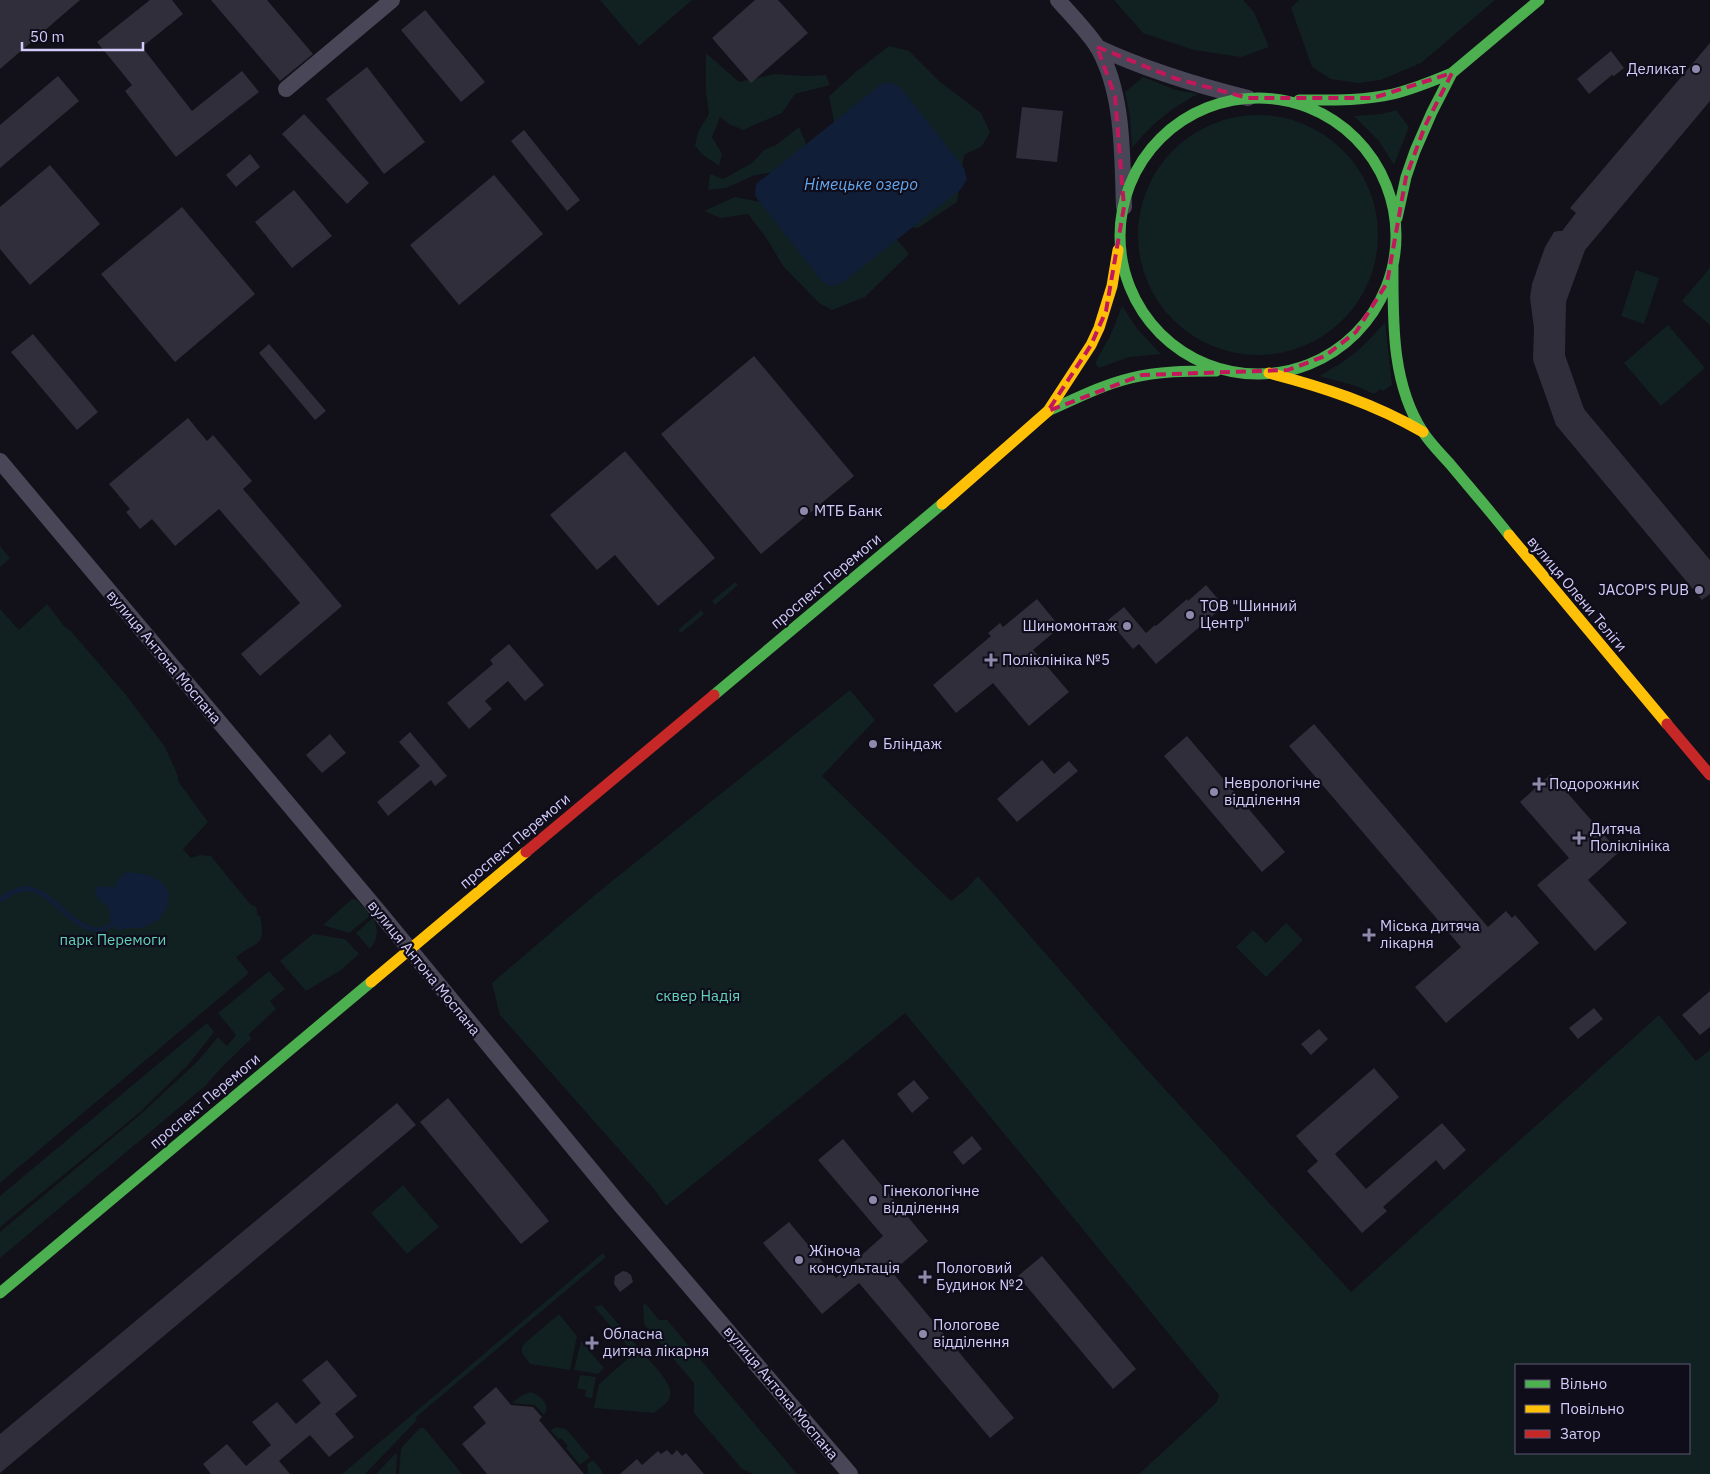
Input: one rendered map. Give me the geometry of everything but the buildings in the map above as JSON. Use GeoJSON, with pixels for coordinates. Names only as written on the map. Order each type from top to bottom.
{"type":"FeatureCollection","features":[{"type":"Feature","properties":{"kind":"main road"},"geometry":{"type":"LineString","coordinates":[[1287,101],[1340,100],[1385,96],[1452,73],[1539,0]]}},
{"type":"Feature","properties":{"kind":"main road"},"geometry":{"type":"LineString","coordinates":[[1395,225],[1406,177],[1415,151],[1452,73]]}},
{"type":"Feature","properties":{"kind":"main road","name":"проспект Перемоги"},"geometry":{"type":"LineString","coordinates":[[0,1293],[934,510],[1048,411],[1091,345],[1099,328],[1112,286],[1124,207],[1129,188],[1148,153],[1161,138],[1176,126],[1210,106],[1248,98],[1268,98],[1287,101]]}},
{"type":"Feature","properties":{"kind":"main road"},"geometry":{"type":"LineString","coordinates":[[1118,250],[1128,287],[1148,318],[1176,346],[1210,365],[1249,373],[1288,370],[1307,364],[1333,351],[1356,332],[1379,301],[1393,264],[1395,225],[1387,187],[1379,169],[1362,145],[1340,125],[1324,114],[1306,106],[1287,101]]}},
{"type":"Feature","properties":{"kind":"main road","name":"вулиця Олени Теліги"},"geometry":{"type":"LineString","coordinates":[[1393,264],[1394,326],[1397,358],[1405,392],[1423,432],[1710,774]]}},
{"type":"Feature","properties":{"kind":"main road","name":"проспект Перемоги"},"geometry":{"type":"LineString","coordinates":[[1048,411],[1106,386],[1142,375],[1230,370]]}},
{"type":"Feature","properties":{"kind":"main road","name":"вулиця Олени Теліги"},"geometry":{"type":"LineString","coordinates":[[1268,373],[1357,398],[1389,412],[1423,432]]}},
{"type":"Feature","properties":{"kind":"street"},"geometry":{"type":"LineString","coordinates":[[286,88],[392,0]]}},
{"type":"Feature","properties":{"kind":"street"},"geometry":{"type":"LineString","coordinates":[[1058,0],[1097,47],[1107,67],[1115,96],[1120,129],[1124,207]]}},
{"type":"Feature","properties":{"kind":"street"},"geometry":{"type":"LineString","coordinates":[[1097,47],[1159,73],[1248,98]]}},
{"type":"Feature","properties":{"kind":"street","name":"вулиця Антона Моспана"},"geometry":{"type":"LineString","coordinates":[[0,461],[409,949],[627,1213],[850,1474]]}},
{"type":"Feature","properties":{"kind":"highlighted area"},"geometry":{"type":"Polygon","coordinates":[[[1097,47],[1174,78],[1248,98],[1373,98],[1452,73],[1425,126],[1406,177],[1387,283],[1356,332],[1325,356],[1288,370],[1142,375],[1048,411],[1091,345],[1106,311],[1124,207],[1115,96],[1097,47]]]}},
{"type":"Feature","properties":{"kind":"green space"},"geometry":{"type":"Polygon","coordinates":[[[600,0],[692,0],[639,46],[600,0]]]}},
{"type":"Feature","properties":{"kind":"green space"},"geometry":{"type":"Polygon","coordinates":[[[1114,0],[1243,0],[1254,12],[1269,47],[1241,57],[1194,50],[1143,33],[1114,0]]]}},
{"type":"Feature","properties":{"kind":"green space"},"geometry":{"type":"Polygon","coordinates":[[[1299,0],[1495,0],[1421,63],[1381,80],[1358,83],[1331,79],[1312,67],[1291,8],[1299,0]]]}},
{"type":"Feature","properties":{"kind":"green space"},"geometry":{"type":"Polygon","coordinates":[[[889,46],[909,51],[939,81],[981,113],[990,132],[982,146],[964,155],[957,202],[918,228],[902,226],[836,131],[829,96],[889,46]]]}},
{"type":"Feature","properties":{"kind":"green space"},"geometry":{"type":"Polygon","coordinates":[[[706,53],[739,82],[775,74],[826,75],[830,85],[795,94],[782,113],[743,130],[729,124],[720,117],[712,137],[722,154],[719,166],[703,155],[695,146],[698,132],[709,114],[706,91],[706,53]]]}},
{"type":"Feature","properties":{"kind":"green space"},"geometry":{"type":"Polygon","coordinates":[[[1143,77],[1176,90],[1198,94],[1162,118],[1132,148],[1130,117],[1125,92],[1143,77]]]}},
{"type":"Feature","properties":{"kind":"green space"},"geometry":{"type":"Polygon","coordinates":[[[1396,110],[1409,127],[1394,165],[1379,141],[1354,116],[1382,114],[1396,110]]]}},
{"type":"Feature","properties":{"kind":"green space"},"geometry":{"type":"Polygon","coordinates":[[[1246,115],[1270,115],[1293,120],[1315,129],[1343,150],[1358,168],[1369,189],[1376,212],[1378,235],[1376,258],[1369,281],[1358,302],[1343,320],[1315,341],[1293,350],[1270,355],[1246,355],[1223,350],[1201,341],[1182,328],[1165,311],[1152,292],[1143,270],[1138,247],[1138,223],[1143,200],[1152,178],[1165,159],[1182,142],[1201,129],[1223,120],[1246,115]]]}},
{"type":"Feature","properties":{"kind":"green space"},"geometry":{"type":"Polygon","coordinates":[[[799,127],[811,155],[781,171],[755,175],[726,188],[708,190],[710,174],[723,179],[752,163],[764,150],[776,145],[799,127]]]}},
{"type":"Feature","properties":{"kind":"green space"},"geometry":{"type":"Polygon","coordinates":[[[735,197],[892,233],[909,254],[865,297],[832,310],[819,303],[783,266],[767,239],[748,214],[721,218],[704,211],[735,197]]]}},
{"type":"Feature","properties":{"kind":"green space"},"geometry":{"type":"Polygon","coordinates":[[[1710,268],[1710,325],[1682,301],[1710,268]]]}},
{"type":"Feature","properties":{"kind":"green space"},"geometry":{"type":"Polygon","coordinates":[[[1636,270],[1659,278],[1644,324],[1621,316],[1636,270]]]}},
{"type":"Feature","properties":{"kind":"green space"},"geometry":{"type":"Polygon","coordinates":[[[1122,306],[1138,330],[1161,354],[1129,357],[1099,368],[1095,363],[1112,332],[1122,306]]]}},
{"type":"Feature","properties":{"kind":"green space"},"geometry":{"type":"Polygon","coordinates":[[[1385,322],[1392,385],[1383,391],[1380,389],[1374,394],[1356,386],[1319,376],[1355,352],[1385,322]]]}},
{"type":"Feature","properties":{"kind":"green space"},"geometry":{"type":"Polygon","coordinates":[[[1668,325],[1705,368],[1661,406],[1624,363],[1668,325]]]}},
{"type":"Feature","properties":{"kind":"green space"},"geometry":{"type":"Polygon","coordinates":[[[0,546],[10,558],[0,567],[0,546]]]}},
{"type":"Feature","properties":{"kind":"green space"},"geometry":{"type":"Polygon","coordinates":[[[735,582],[738,585],[715,605],[712,601],[735,582]]]}},
{"type":"Feature","properties":{"kind":"green space","name":"парк Перемоги"},"geometry":{"type":"Polygon","coordinates":[[[47,604],[64,626],[70,630],[126,695],[165,747],[178,776],[178,781],[208,822],[183,849],[191,858],[200,855],[211,856],[250,904],[256,907],[258,916],[260,916],[262,933],[258,942],[236,957],[249,973],[0,1183],[0,609],[19,630],[47,604]]]}},
{"type":"Feature","properties":{"kind":"green space"},"geometry":{"type":"Polygon","coordinates":[[[701,610],[704,614],[681,633],[678,630],[701,610]]]}},
{"type":"Feature","properties":{"kind":"green space","name":"сквер Надія"},"geometry":{"type":"Polygon","coordinates":[[[850,690],[875,720],[822,776],[951,901],[978,876],[1140,1062],[1351,1292],[1659,1015],[1696,1061],[1710,1050],[1710,1474],[1139,1474],[1217,1402],[1219,1395],[905,1013],[666,1206],[654,1189],[500,1015],[492,983],[596,894],[850,690]]]}},
{"type":"Feature","properties":{"kind":"green space"},"geometry":{"type":"Polygon","coordinates":[[[352,899],[357,900],[371,915],[349,933],[323,925],[352,899]]]}},
{"type":"Feature","properties":{"kind":"green space"},"geometry":{"type":"Polygon","coordinates":[[[373,918],[377,934],[375,942],[370,949],[356,933],[373,918]]]}},
{"type":"Feature","properties":{"kind":"green space"},"geometry":{"type":"Polygon","coordinates":[[[1286,923],[1303,940],[1266,977],[1236,947],[1253,930],[1266,943],[1286,923]]]}},
{"type":"Feature","properties":{"kind":"green space"},"geometry":{"type":"Polygon","coordinates":[[[313,934],[345,939],[359,954],[341,970],[306,991],[280,961],[313,934]]]}},
{"type":"Feature","properties":{"kind":"green space"},"geometry":{"type":"Polygon","coordinates":[[[269,971],[285,989],[270,1001],[276,1009],[249,1034],[251,1039],[205,1086],[0,1258],[0,1232],[141,1114],[198,1061],[218,1037],[227,1046],[236,1035],[218,1013],[269,971]]]}},
{"type":"Feature","properties":{"kind":"green space"},"geometry":{"type":"Polygon","coordinates":[[[207,1023],[214,1032],[188,1065],[139,1113],[0,1227],[0,1196],[207,1023]]]}},
{"type":"Feature","properties":{"kind":"green space"},"geometry":{"type":"Polygon","coordinates":[[[403,1185],[439,1227],[407,1254],[371,1213],[403,1185]]]}},
{"type":"Feature","properties":{"kind":"green space"},"geometry":{"type":"Polygon","coordinates":[[[603,1253],[606,1257],[415,1418],[417,1420],[365,1474],[342,1474],[603,1253]]]}},
{"type":"Feature","properties":{"kind":"green space"},"geometry":{"type":"Polygon","coordinates":[[[645,1303],[659,1320],[667,1320],[797,1474],[754,1474],[742,1469],[694,1413],[694,1383],[644,1324],[643,1305],[645,1303]]]}},
{"type":"Feature","properties":{"kind":"green space"},"geometry":{"type":"Polygon","coordinates":[[[602,1305],[637,1346],[631,1350],[594,1307],[602,1305]]]}},
{"type":"Feature","properties":{"kind":"green space"},"geometry":{"type":"Polygon","coordinates":[[[559,1314],[577,1336],[570,1370],[530,1364],[522,1353],[522,1347],[559,1314]]]}},
{"type":"Feature","properties":{"kind":"green space"},"geometry":{"type":"Polygon","coordinates":[[[581,1341],[604,1368],[598,1374],[574,1370],[581,1341]]]}},
{"type":"Feature","properties":{"kind":"green space"},"geometry":{"type":"Polygon","coordinates":[[[639,1349],[655,1366],[669,1387],[668,1401],[654,1413],[594,1408],[599,1384],[639,1349]]]}},
{"type":"Feature","properties":{"kind":"green space"},"geometry":{"type":"Polygon","coordinates":[[[580,1375],[596,1377],[592,1398],[585,1397],[586,1390],[577,1388],[580,1375]]]}},
{"type":"Feature","properties":{"kind":"green space"},"geometry":{"type":"Polygon","coordinates":[[[530,1392],[538,1395],[546,1404],[544,1415],[535,1405],[512,1403],[530,1392]]]}},
{"type":"Feature","properties":{"kind":"green space"},"geometry":{"type":"Polygon","coordinates":[[[557,1427],[566,1429],[590,1457],[580,1465],[566,1448],[568,1446],[550,1430],[557,1427]]]}},
{"type":"Feature","properties":{"kind":"green space"},"geometry":{"type":"Polygon","coordinates":[[[420,1428],[424,1428],[462,1474],[399,1474],[401,1448],[420,1428]]]}},
{"type":"Feature","properties":{"kind":"green space"},"geometry":{"type":"Polygon","coordinates":[[[397,1454],[396,1474],[376,1474],[397,1454]]]}},
{"type":"Feature","properties":{"kind":"green space"},"geometry":{"type":"Polygon","coordinates":[[[593,1460],[602,1471],[602,1474],[589,1474],[587,1464],[593,1460]]]}},
{"type":"Feature","properties":{"kind":"water","name":"Німецьке озеро"},"geometry":{"type":"Polygon","coordinates":[[[890,82],[900,87],[964,168],[967,179],[961,189],[842,283],[831,286],[822,281],[758,200],[755,195],[756,184],[880,85],[890,82]]]}},
{"type":"Feature","properties":{"kind":"water"},"geometry":{"type":"Polygon","coordinates":[[[127,872],[148,875],[163,883],[169,894],[167,908],[159,919],[142,928],[117,930],[109,918],[110,910],[96,895],[95,891],[98,886],[115,887],[118,880],[127,872]]]}},
{"type":"Feature","properties":{"kind":"waterway"},"geometry":{"type":"LineString","coordinates":[[0,900],[17,890],[29,889],[47,897],[80,924],[89,928],[101,930],[113,924]]}},
{"type":"Feature","properties":{"kind":"traffic: fast"},"geometry":{"type":"LineString","coordinates":[[1397,218],[1406,177],[1415,151],[1452,73],[1539,0]]}},
{"type":"Feature","properties":{"kind":"traffic: fast"},"geometry":{"type":"LineString","coordinates":[[1299,100],[1346,100],[1393,94],[1452,73]]}},
{"type":"Feature","properties":{"kind":"traffic: fast"},"geometry":{"type":"LineString","coordinates":[[1258,98],[1285,101],[1311,109],[1334,122],[1355,139],[1372,160],[1385,183],[1393,209],[1396,236],[1393,263],[1385,289],[1372,312],[1355,333],[1334,350],[1311,363],[1285,371],[1258,374],[1231,371],[1205,363],[1182,350],[1161,333],[1144,312],[1131,289],[1123,263],[1120,236],[1123,209],[1131,183],[1144,160],[1161,139],[1182,122],[1205,109],[1231,101],[1258,98]]}},
{"type":"Feature","properties":{"kind":"traffic: fast"},"geometry":{"type":"LineString","coordinates":[[1393,264],[1396,351],[1399,372],[1413,413],[1429,440],[1509,535]]}},
{"type":"Feature","properties":{"kind":"traffic: fast"},"geometry":{"type":"LineString","coordinates":[[1048,411],[1099,388],[1131,378],[1184,371],[1216,371]]}},
{"type":"Feature","properties":{"kind":"traffic: fast"},"geometry":{"type":"LineString","coordinates":[[714,695],[942,504]]}},
{"type":"Feature","properties":{"kind":"traffic: fast"},"geometry":{"type":"LineString","coordinates":[[0,1293],[371,982]]}},
{"type":"Feature","properties":{"kind":"traffic: slow"},"geometry":{"type":"LineString","coordinates":[[942,504],[1048,411],[1091,345],[1099,328],[1112,286],[1118,250]]}},
{"type":"Feature","properties":{"kind":"traffic: slow"},"geometry":{"type":"LineString","coordinates":[[1269,373],[1348,397],[1386,413],[1423,432]]}},
{"type":"Feature","properties":{"kind":"traffic: slow"},"geometry":{"type":"LineString","coordinates":[[1509,535],[1667,724]]}},
{"type":"Feature","properties":{"kind":"traffic: slow"},"geometry":{"type":"LineString","coordinates":[[371,982],[526,852]]}},
{"type":"Feature","properties":{"kind":"traffic: jam"},"geometry":{"type":"LineString","coordinates":[[526,852],[714,695]]}},
{"type":"Feature","properties":{"kind":"traffic: jam"},"geometry":{"type":"LineString","coordinates":[[1667,724],[1710,775]]}},
{"type":"Feature","properties":{"kind":"place","name":"Деликат"},"geometry":{"type":"Point","coordinates":[1696,69]}},
{"type":"Feature","properties":{"kind":"place","name":"МТБ Банк"},"geometry":{"type":"Point","coordinates":[804,511]}},
{"type":"Feature","properties":{"kind":"place","name":"JACOP'S PUB"},"geometry":{"type":"Point","coordinates":[1699,590]}},
{"type":"Feature","properties":{"kind":"place","name":"ТОВ \"Шинний Центр\""},"geometry":{"type":"Point","coordinates":[1190,615]}},
{"type":"Feature","properties":{"kind":"place","name":"Шиномонтаж"},"geometry":{"type":"Point","coordinates":[1127,626]}},
{"type":"Feature","properties":{"kind":"place","name":"Поліклініка №5"},"geometry":{"type":"Point","coordinates":[991,660]}},
{"type":"Feature","properties":{"kind":"place","name":"Бліндаж"},"geometry":{"type":"Point","coordinates":[873,744]}},
{"type":"Feature","properties":{"kind":"place","name":"Подорожник"},"geometry":{"type":"Point","coordinates":[1539,784]}},
{"type":"Feature","properties":{"kind":"place","name":"Неврологічне відділення"},"geometry":{"type":"Point","coordinates":[1214,792]}},
{"type":"Feature","properties":{"kind":"place","name":"Дитяча Поліклініка"},"geometry":{"type":"Point","coordinates":[1579,838]}},
{"type":"Feature","properties":{"kind":"place","name":"Міська дитяча лікарня"},"geometry":{"type":"Point","coordinates":[1369,935]}},
{"type":"Feature","properties":{"kind":"place","name":"Гінекологічне відділення"},"geometry":{"type":"Point","coordinates":[873,1200]}},
{"type":"Feature","properties":{"kind":"place","name":"Жіноча консультація"},"geometry":{"type":"Point","coordinates":[799,1260]}},
{"type":"Feature","properties":{"kind":"place","name":"Пологовий Будинок №2"},"geometry":{"type":"Point","coordinates":[925,1277]}},
{"type":"Feature","properties":{"kind":"place","name":"Пологове відділення"},"geometry":{"type":"Point","coordinates":[923,1334]}},
{"type":"Feature","properties":{"kind":"place","name":"Обласна дитяча лікарня"},"geometry":{"type":"Point","coordinates":[592,1343]}}]}
